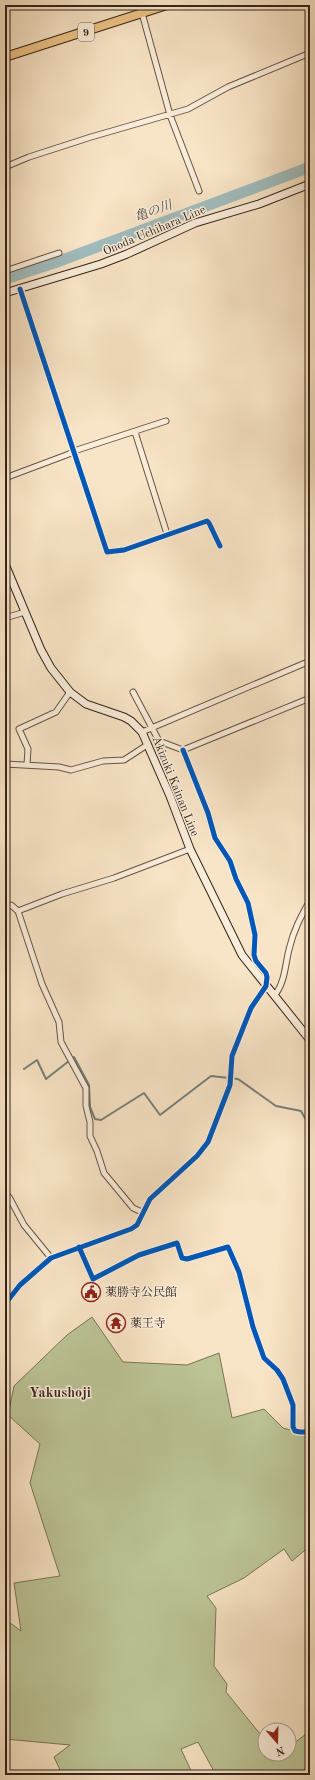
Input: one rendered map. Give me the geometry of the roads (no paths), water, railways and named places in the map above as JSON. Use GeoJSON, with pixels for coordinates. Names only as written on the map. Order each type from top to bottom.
{"type":"FeatureCollection","features":[{"type":"Feature","properties":{"kind":"main road","name":"9"},"geometry":{"type":"LineString","coordinates":[[5,57],[167,5]]}},
{"type":"Feature","properties":{"kind":"main road","name":"Onoda Uchihara Line"},"geometry":{"type":"LineString","coordinates":[[5,293],[101,264],[127,254],[195,223],[259,204],[310,184]]}},
{"type":"Feature","properties":{"kind":"main road","name":"Akizuki Kainan Line"},"geometry":{"type":"LineString","coordinates":[[5,564],[41,650],[51,668],[70,692],[86,704],[124,717],[131,721],[142,732],[170,796],[190,849],[242,955],[310,1040]]}},
{"type":"Feature","properties":{"kind":"street"},"geometry":{"type":"LineString","coordinates":[[142,13],[170,114],[199,191]]}},
{"type":"Feature","properties":{"kind":"street"},"geometry":{"type":"LineString","coordinates":[[5,167],[29,157],[91,137],[188,109],[228,87],[310,53]]}},
{"type":"Feature","properties":{"kind":"street"},"geometry":{"type":"LineString","coordinates":[[5,271],[59,253]]}},
{"type":"Feature","properties":{"kind":"street"},"geometry":{"type":"LineString","coordinates":[[20,289],[107,552],[124,550],[207,521],[220,546]]}},
{"type":"Feature","properties":{"kind":"street"},"geometry":{"type":"LineString","coordinates":[[5,478],[74,451],[166,421]]}},
{"type":"Feature","properties":{"kind":"street"},"geometry":{"type":"LineString","coordinates":[[135,432],[167,534]]}},
{"type":"Feature","properties":{"kind":"street"},"geometry":{"type":"LineString","coordinates":[[5,618],[25,612]]}},
{"type":"Feature","properties":{"kind":"street"},"geometry":{"type":"LineString","coordinates":[[142,732],[310,661]]}},
{"type":"Feature","properties":{"kind":"street"},"geometry":{"type":"LineString","coordinates":[[27,765],[28,749],[20,729],[56,712],[70,692]]}},
{"type":"Feature","properties":{"kind":"street"},"geometry":{"type":"LineString","coordinates":[[133,692],[159,741],[183,750],[310,698]]}},
{"type":"Feature","properties":{"kind":"street"},"geometry":{"type":"LineString","coordinates":[[5,764],[59,767],[71,770],[104,761],[124,760],[148,745]]}},
{"type":"Feature","properties":{"kind":"street"},"geometry":{"type":"LineString","coordinates":[[5,1304],[20,1285],[51,1258],[131,1229],[137,1224],[150,1198],[197,1156],[208,1142],[230,1084],[232,1056],[251,1008],[266,986],[266,973],[256,961],[254,955],[255,935],[248,903],[236,879],[230,861],[215,838],[208,813],[183,750]]}},
{"type":"Feature","properties":{"kind":"street"},"geometry":{"type":"LineString","coordinates":[[18,911],[62,894],[114,878],[190,849]]}},
{"type":"Feature","properties":{"kind":"street"},"geometry":{"type":"LineString","coordinates":[[274,996],[277,993],[286,972],[289,946],[297,924],[310,900]]}},
{"type":"Feature","properties":{"kind":"street"},"geometry":{"type":"LineString","coordinates":[[5,907],[11,905],[18,911],[42,984],[59,1022],[61,1042],[86,1088],[86,1106],[90,1122],[90,1136],[104,1173],[133,1208],[142,1212]]}},
{"type":"Feature","properties":{"kind":"street"},"geometry":{"type":"LineString","coordinates":[[5,1194],[9,1197],[24,1225],[51,1258]]}},
{"type":"Feature","properties":{"kind":"street"},"geometry":{"type":"LineString","coordinates":[[79,1247],[93,1279],[139,1255],[177,1243],[182,1258],[186,1259],[228,1247],[239,1272],[253,1327],[264,1358],[278,1370],[293,1405],[293,1427],[295,1431],[310,1432]]}},
{"type":"Feature","properties":{"kind":"waterway","name":"亀の川"},"geometry":{"type":"LineString","coordinates":[[5,279],[57,262],[310,167]]}},
{"type":"Feature","properties":{"kind":"waterway"},"geometry":{"type":"LineString","coordinates":[[24,1069],[37,1060],[46,1079],[74,1057],[89,1085],[90,1107],[95,1119],[101,1120],[144,1093],[160,1115],[211,1076],[238,1079],[276,1106],[301,1111],[310,1127]]}},
{"type":"Feature","properties":{"kind":"place","name":"薬勝寺公民館"},"geometry":{"type":"Point","coordinates":[91,1292]}},
{"type":"Feature","properties":{"kind":"place","name":"薬王寺"},"geometry":{"type":"Point","coordinates":[116,1323]}},
{"type":"Feature","properties":{"kind":"district","name":"Yakushoji"},"geometry":{"type":"Point","coordinates":[60,1392]}}]}
